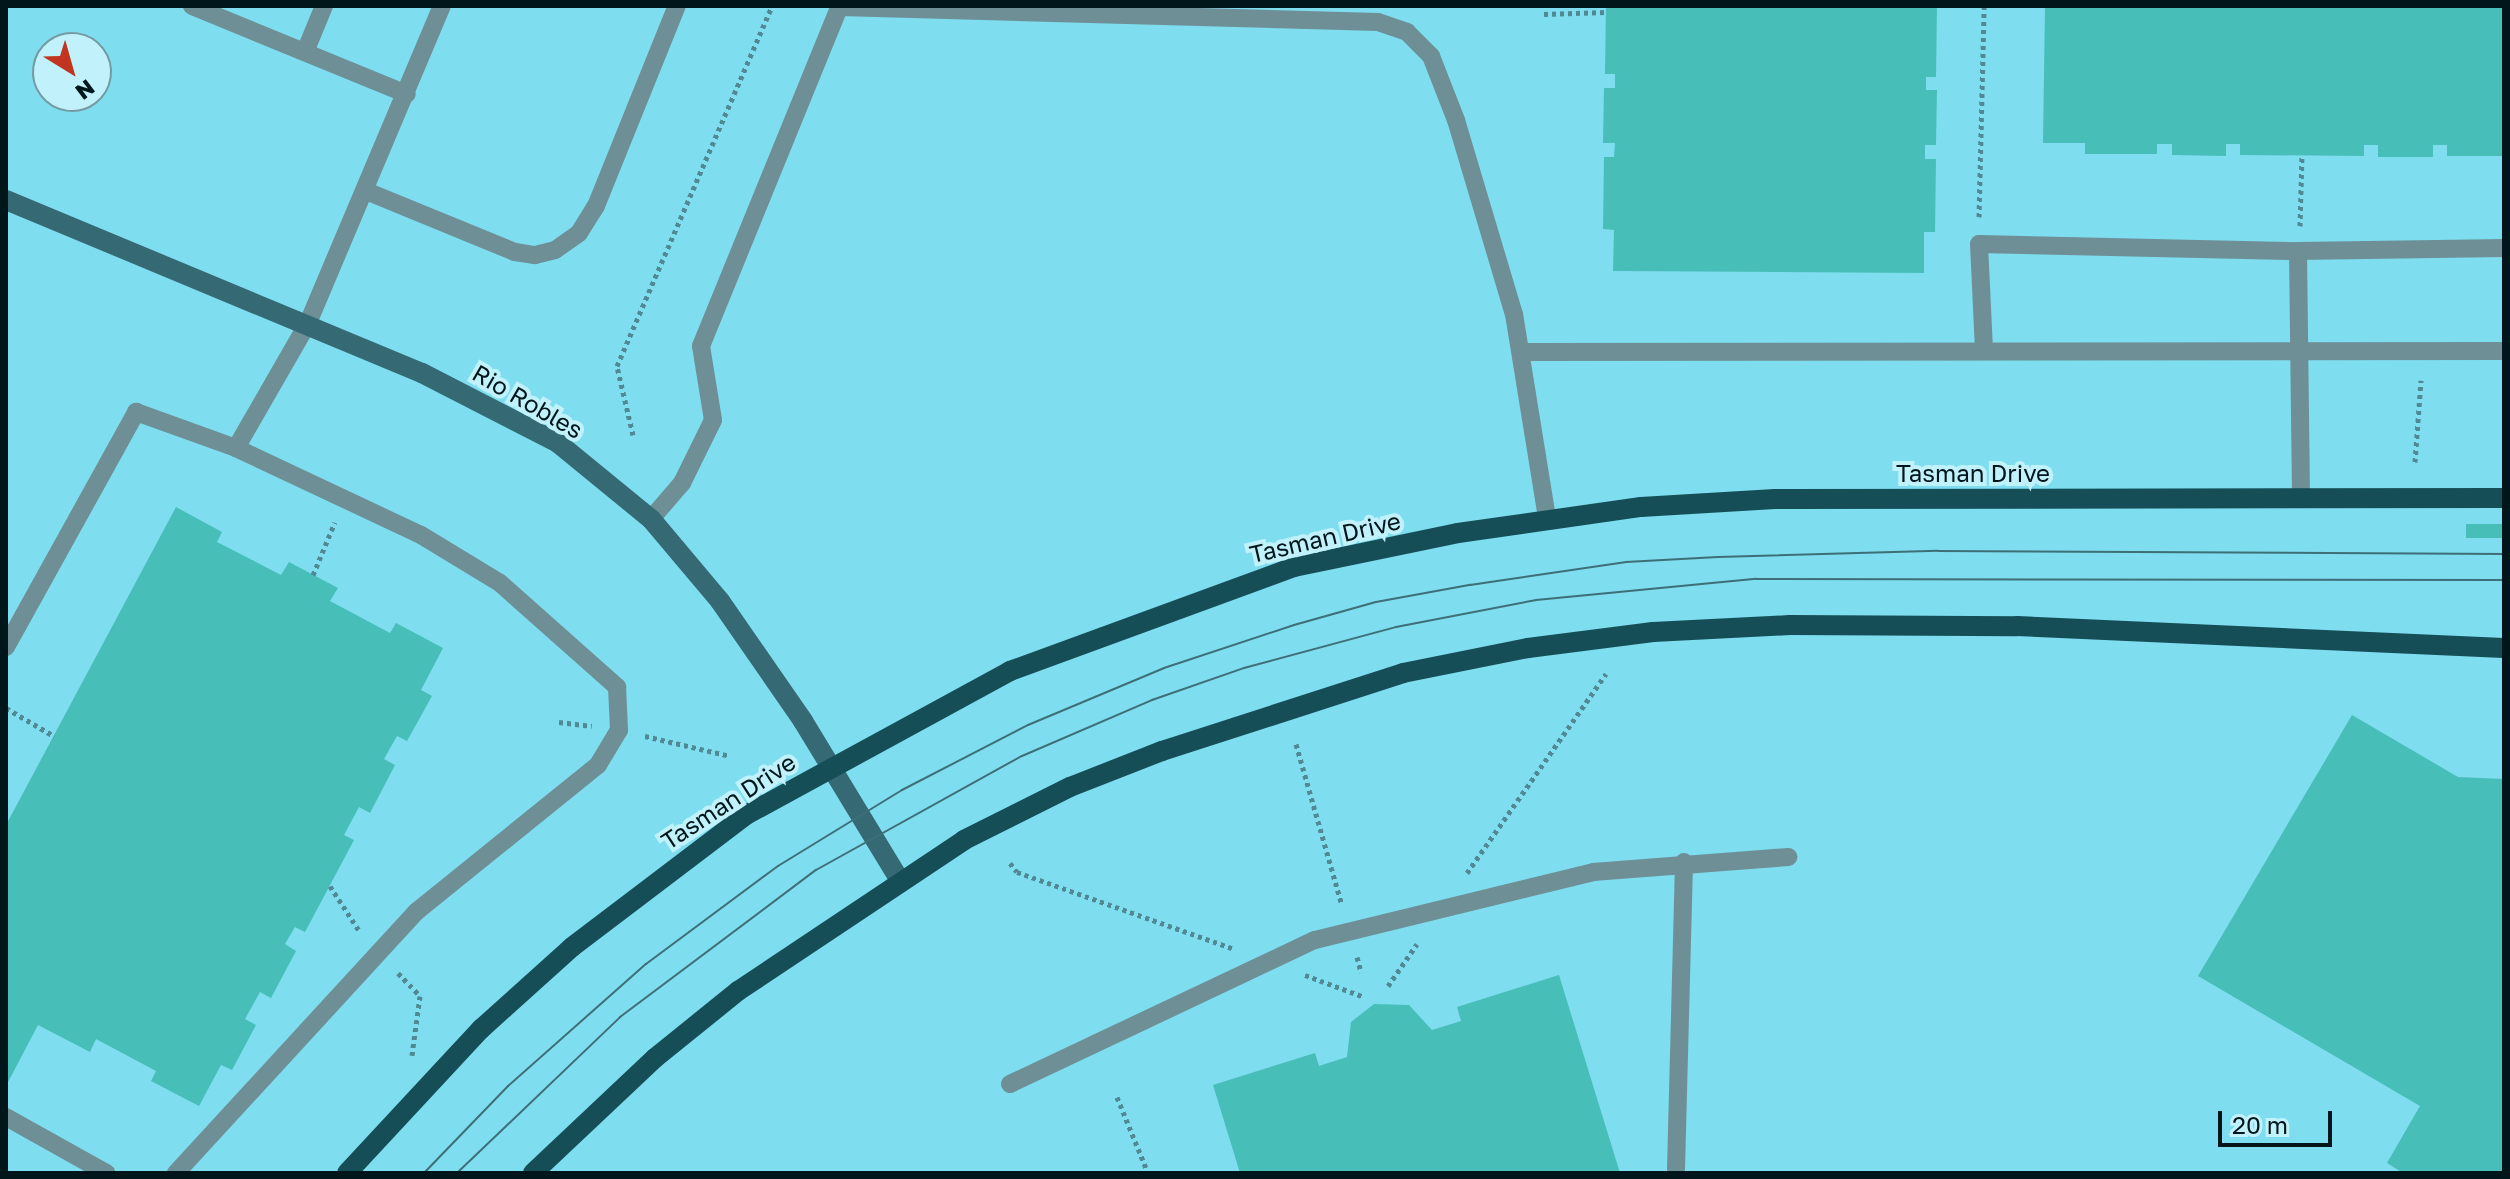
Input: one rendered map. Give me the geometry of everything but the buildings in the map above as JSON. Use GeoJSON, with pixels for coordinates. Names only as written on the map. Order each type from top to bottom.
{"type":"FeatureCollection","features":[{"type":"Feature","properties":{"kind":"main road","name":"Tasman Drive"},"geometry":{"type":"LineString","coordinates":[[347,1173],[481,1029],[583,938],[746,815],[1010,671],[1211,593],[1294,567],[1547,518],[1775,499],[2504,498]]}},
{"type":"Feature","properties":{"kind":"main road"},"geometry":{"type":"LineString","coordinates":[[533,1173],[666,1048],[738,991],[899,879],[1070,787],[1162,751],[1403,673],[1528,648],[1653,632],[1924,624],[2504,648]]}},
{"type":"Feature","properties":{"kind":"street","name":"Rio Robles"},"geometry":{"type":"LineString","coordinates":[[6,200],[308,323],[493,406],[545,435],[651,519],[720,601],[831,767],[899,879]]}},
{"type":"Feature","properties":{"kind":"lane"},"geometry":{"type":"LineString","coordinates":[[192,6],[407,94]]}},
{"type":"Feature","properties":{"kind":"lane"},"geometry":{"type":"LineString","coordinates":[[305,52],[324,6]]}},
{"type":"Feature","properties":{"kind":"lane"},"geometry":{"type":"LineString","coordinates":[[236,448],[308,323],[442,6]]}},
{"type":"Feature","properties":{"kind":"lane"},"geometry":{"type":"LineString","coordinates":[[366,191],[515,252],[535,255],[555,250],[579,233],[596,206],[677,6]]}},
{"type":"Feature","properties":{"kind":"lane"},"geometry":{"type":"LineString","coordinates":[[651,519],[682,483],[713,420],[701,346],[840,7],[1378,22],[1407,32],[1431,56],[1456,120],[1524,352],[1547,518]]}},
{"type":"Feature","properties":{"kind":"lane"},"geometry":{"type":"LineString","coordinates":[[1984,350],[1979,244],[2298,251],[2504,248]]}},
{"type":"Feature","properties":{"kind":"lane"},"geometry":{"type":"LineString","coordinates":[[2298,251],[2301,497]]}},
{"type":"Feature","properties":{"kind":"lane"},"geometry":{"type":"LineString","coordinates":[[1524,352],[1984,350],[2299,354],[2504,351]]}},
{"type":"Feature","properties":{"kind":"lane"},"geometry":{"type":"LineString","coordinates":[[6,647],[136,412],[236,448],[421,535],[500,583],[563,635],[617,687],[619,730],[598,765],[416,912],[176,1173]]}},
{"type":"Feature","properties":{"kind":"lane"},"geometry":{"type":"LineString","coordinates":[[1010,1084],[1269,961],[1349,931],[1593,872],[1684,862],[1788,857]]}},
{"type":"Feature","properties":{"kind":"lane"},"geometry":{"type":"LineString","coordinates":[[1676,1169],[1684,862]]}},
{"type":"Feature","properties":{"kind":"lane"},"geometry":{"type":"LineString","coordinates":[[6,1117],[106,1173]]}},
{"type":"Feature","properties":{"kind":"path"},"geometry":{"type":"LineString","coordinates":[[633,435],[617,366],[772,6]]}},
{"type":"Feature","properties":{"kind":"path"},"geometry":{"type":"LineString","coordinates":[[1979,244],[1984,6]]}},
{"type":"Feature","properties":{"kind":"path"},"geometry":{"type":"LineString","coordinates":[[1544,14],[1606,12]]}},
{"type":"Feature","properties":{"kind":"path"},"geometry":{"type":"LineString","coordinates":[[2298,251],[2302,155]]}},
{"type":"Feature","properties":{"kind":"path"},"geometry":{"type":"LineString","coordinates":[[2415,462],[2421,353]]}},
{"type":"Feature","properties":{"kind":"path"},"geometry":{"type":"LineString","coordinates":[[313,575],[345,499]]}},
{"type":"Feature","properties":{"kind":"path"},"geometry":{"type":"LineString","coordinates":[[1388,986],[1606,674]]}},
{"type":"Feature","properties":{"kind":"path"},"geometry":{"type":"LineString","coordinates":[[6,708],[54,736]]}},
{"type":"Feature","properties":{"kind":"path"},"geometry":{"type":"LineString","coordinates":[[1296,744],[1361,972]]}},
{"type":"Feature","properties":{"kind":"path"},"geometry":{"type":"LineString","coordinates":[[1010,863],[1017,872],[1364,997]]}},
{"type":"Feature","properties":{"kind":"path"},"geometry":{"type":"LineString","coordinates":[[330,886],[364,938]]}},
{"type":"Feature","properties":{"kind":"path"},"geometry":{"type":"LineString","coordinates":[[398,973],[420,996],[412,1055]]}},
{"type":"Feature","properties":{"kind":"path"},"geometry":{"type":"LineString","coordinates":[[1117,1097],[1148,1173]]}},
{"type":"Feature","properties":{"kind":"shaded area"},"geometry":{"type":"Polygon","coordinates":[[[6,6],[2504,6],[2504,1173],[6,1173],[6,6]]]}},
{"type":"Feature","properties":{"kind":"tram line"},"geometry":{"type":"LineString","coordinates":[[424,1173],[508,1086],[646,964],[778,866],[902,790],[1028,725],[1164,668],[1294,625],[1376,602],[1626,562],[1938,551],[2504,554]]}},
{"type":"Feature","properties":{"kind":"tram line"},"geometry":{"type":"LineString","coordinates":[[457,1173],[620,1017],[816,870],[1022,756],[1152,700],[1244,668],[1396,627],[1536,600],[1756,579],[2504,580]]}}]}
